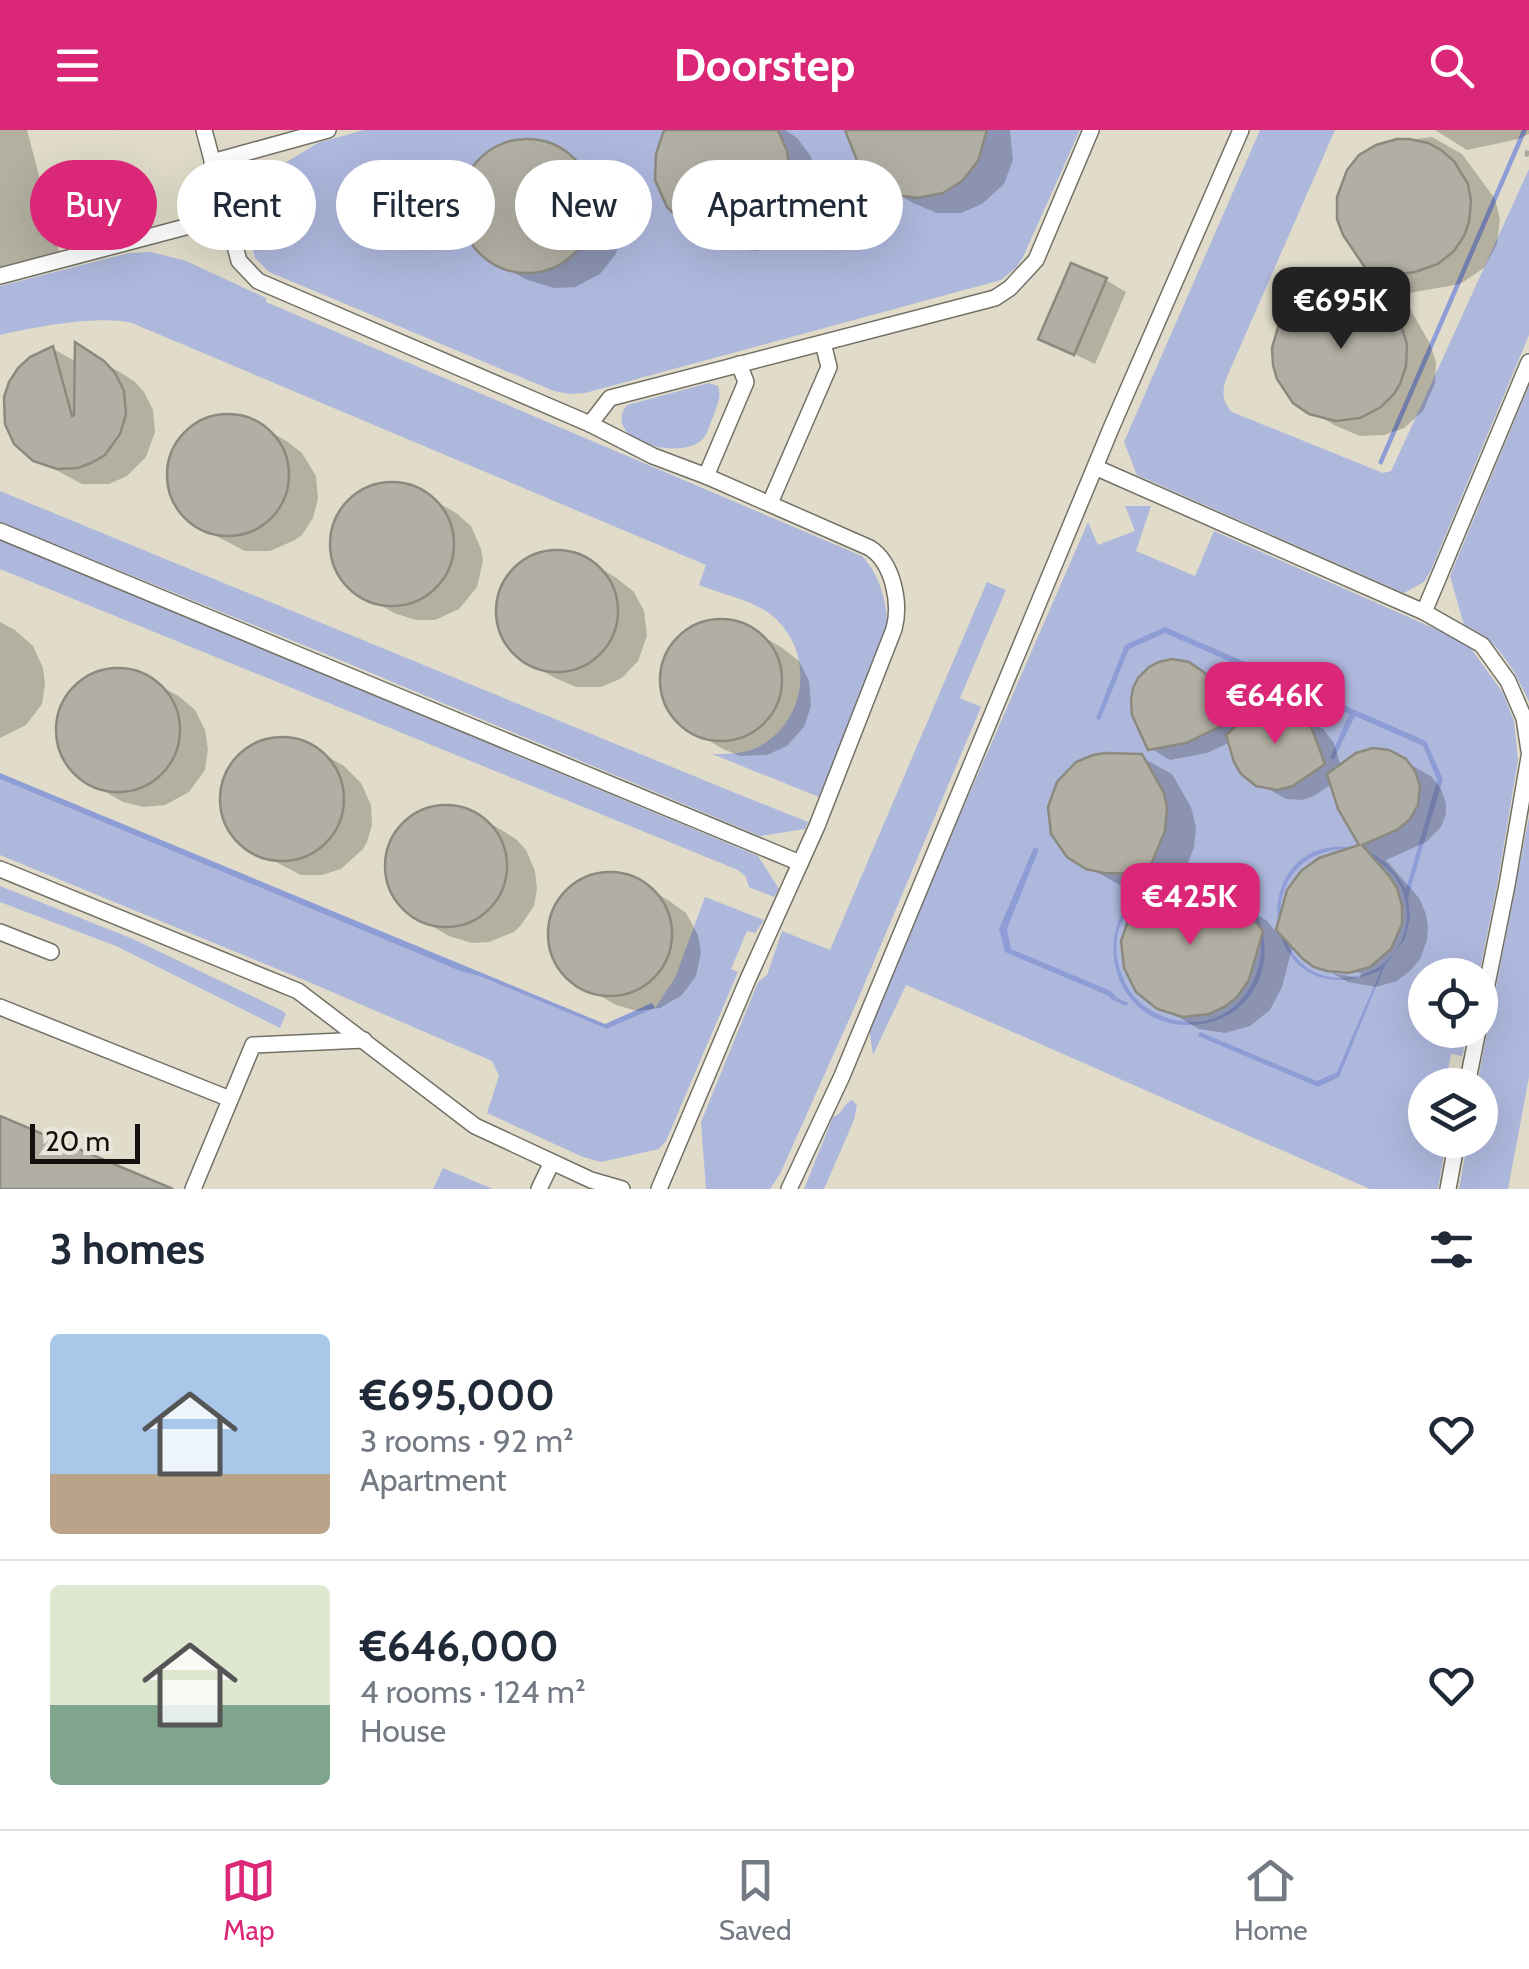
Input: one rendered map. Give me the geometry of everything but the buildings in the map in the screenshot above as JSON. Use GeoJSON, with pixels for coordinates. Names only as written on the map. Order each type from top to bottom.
{"type":"FeatureCollection","features":[{"type":"Feature","properties":{"kind":"lane"},"geometry":{"type":"LineString","coordinates":[[204,130],[212,160]]}},
{"type":"Feature","properties":{"kind":"lane"},"geometry":{"type":"LineString","coordinates":[[219,160],[328,130]]}},
{"type":"Feature","properties":{"kind":"lane"},"geometry":{"type":"LineString","coordinates":[[590,424],[610,398],[995,298],[1036,260],[1091,130]]}},
{"type":"Feature","properties":{"kind":"lane"},"geometry":{"type":"LineString","coordinates":[[789,1189],[842,1076],[1112,426],[1241,130]]}},
{"type":"Feature","properties":{"kind":"lane"},"geometry":{"type":"LineString","coordinates":[[0,276],[177,229]]}},
{"type":"Feature","properties":{"kind":"lane"},"geometry":{"type":"LineString","coordinates":[[236,250],[239,262],[258,281],[870,548],[880,554],[885,564],[898,604],[894,630],[817,826],[659,1189]]}},
{"type":"Feature","properties":{"kind":"lane"},"geometry":{"type":"LineString","coordinates":[[770,504],[829,367],[823,342]]}},
{"type":"Feature","properties":{"kind":"lane"},"geometry":{"type":"LineString","coordinates":[[1424,612],[1529,362]]}},
{"type":"Feature","properties":{"kind":"lane"},"geometry":{"type":"LineString","coordinates":[[706,476],[746,382],[739,364]]}},
{"type":"Feature","properties":{"kind":"lane"},"geometry":{"type":"LineString","coordinates":[[1097,468],[1424,612],[1482,645],[1508,681],[1529,736],[1492,958]]}},
{"type":"Feature","properties":{"kind":"lane"},"geometry":{"type":"LineString","coordinates":[[0,531],[800,863]]}},
{"type":"Feature","properties":{"kind":"lane"},"geometry":{"type":"LineString","coordinates":[[0,869],[298,991],[475,1126],[591,1180],[622,1189]]}},
{"type":"Feature","properties":{"kind":"lane"},"geometry":{"type":"LineString","coordinates":[[0,932],[51,952]]}},
{"type":"Feature","properties":{"kind":"lane"},"geometry":{"type":"LineString","coordinates":[[0,1007],[230,1098]]}},
{"type":"Feature","properties":{"kind":"lane"},"geometry":{"type":"LineString","coordinates":[[194,1189],[253,1045],[364,1040]]}},
{"type":"Feature","properties":{"kind":"lane"},"geometry":{"type":"LineString","coordinates":[[1448,1189],[1454,1158]]}},
{"type":"Feature","properties":{"kind":"lane"},"geometry":{"type":"LineString","coordinates":[[538,1189],[552,1162]]}},
{"type":"Feature","properties":{"kind":"shaded area"},"geometry":{"type":"Polygon","coordinates":[[[0,130],[1529,130],[1529,1189],[0,1189],[0,130]]]}},
{"type":"Feature","properties":{"kind":"shaded area"},"geometry":{"type":"Polygon","coordinates":[[[364,130],[1080,130],[1023,257],[1001,280],[570,394],[554,391],[269,272],[255,258],[253,250],[316,250],[316,160],[290,160],[318,143],[364,130]]]}},
{"type":"Feature","properties":{"kind":"shaded area"},"geometry":{"type":"Polygon","coordinates":[[[1260,130],[1335,130],[1226,379],[1225,400],[1232,412],[1383,473],[1391,471],[1394,465],[1529,169],[1529,335],[1431,570],[1424,582],[1404,593],[1137,475],[1124,442],[1260,130]]]}},
{"type":"Feature","properties":{"kind":"shaded area"},"geometry":{"type":"Polygon","coordinates":[[[1522,130],[1527,130],[1382,465],[1378,463],[1522,130]]]}},
{"type":"Feature","properties":{"kind":"shaded area"},"geometry":{"type":"Polygon","coordinates":[[[151,252],[186,261],[266,298],[266,302],[862,556],[881,588],[887,625],[819,797],[712,754],[751,750],[769,740],[793,710],[800,673],[790,636],[769,613],[699,585],[706,565],[132,323],[84,321],[0,335],[0,286],[129,253],[151,252]]]}},
{"type":"Feature","properties":{"kind":"shaded area"},"geometry":{"type":"Polygon","coordinates":[[[709,383],[718,386],[719,401],[705,437],[692,446],[662,448],[633,437],[624,428],[622,417],[627,405],[709,383]]]}},
{"type":"Feature","properties":{"kind":"shaded area"},"geometry":{"type":"Polygon","coordinates":[[[1529,386],[1529,702],[1504,656],[1486,638],[1464,625],[1450,576],[1529,386]]]}},
{"type":"Feature","properties":{"kind":"shaded area"},"geometry":{"type":"Polygon","coordinates":[[[0,491],[808,822],[805,829],[760,836],[0,522],[0,491]]]}},
{"type":"Feature","properties":{"kind":"shaded area"},"geometry":{"type":"Polygon","coordinates":[[[1125,506],[1151,506],[1136,551],[1195,576],[1214,531],[1467,643],[1503,693],[1514,721],[1518,760],[1482,958],[1408,958],[1408,1048],[1464,1048],[1462,1056],[1451,1054],[1448,1068],[1408,1068],[1408,1158],[1443,1158],[1438,1189],[1370,1189],[906,985],[873,1055],[869,1028],[875,1010],[1088,522],[1098,545],[1135,531],[1125,506]]]}},
{"type":"Feature","properties":{"kind":"shaded area"},"geometry":{"type":"Polygon","coordinates":[[[0,540],[758,856],[779,889],[774,897],[749,887],[738,870],[0,569],[0,540]]]}},
{"type":"Feature","properties":{"kind":"shaded area"},"geometry":{"type":"Polygon","coordinates":[[[987,582],[1006,590],[960,698],[981,707],[780,1174],[770,1189],[706,1189],[701,1122],[758,982],[767,975],[782,931],[830,950],[987,582]]]}},
{"type":"Feature","properties":{"kind":"shaded area"},"geometry":{"type":"Polygon","coordinates":[[[1165,627],[1426,741],[1443,779],[1408,897],[1410,918],[1405,939],[1385,965],[1339,1077],[1318,1087],[1198,1036],[1200,1032],[1317,1081],[1337,1072],[1381,970],[1340,980],[1310,973],[1289,953],[1278,926],[1279,897],[1290,871],[1313,852],[1347,847],[1382,860],[1406,889],[1437,780],[1423,746],[1355,716],[1334,759],[1330,758],[1349,714],[1255,672],[1234,715],[1230,714],[1249,670],[1165,633],[1129,649],[1100,720],[1096,718],[1125,645],[1165,627]],[[1341,849],[1312,858],[1292,875],[1282,897],[1281,921],[1288,945],[1302,964],[1324,976],[1352,977],[1377,968],[1394,953],[1404,933],[1407,912],[1402,890],[1390,871],[1369,856],[1341,849]]]}},
{"type":"Feature","properties":{"kind":"shaded area"},"geometry":{"type":"Polygon","coordinates":[[[0,773],[605,1024],[652,1003],[655,1008],[607,1029],[0,779],[0,773]]]}},
{"type":"Feature","properties":{"kind":"shaded area"},"geometry":{"type":"Polygon","coordinates":[[[0,779],[607,1029],[655,1008],[675,978],[705,897],[764,920],[755,933],[747,931],[731,969],[738,972],[666,1141],[659,1149],[601,1162],[487,1113],[499,1076],[492,1061],[0,855],[0,779]]]}},
{"type":"Feature","properties":{"kind":"shaded area"},"geometry":{"type":"Polygon","coordinates":[[[1529,817],[1529,1077],[1508,1189],[1459,1189],[1465,1158],[1498,1158],[1498,1068],[1480,1068],[1484,1048],[1498,1048],[1498,977],[1529,817]]]}},
{"type":"Feature","properties":{"kind":"shaded area"},"geometry":{"type":"Polygon","coordinates":[[[1034,847],[1039,849],[1007,929],[1011,949],[1111,991],[1127,1006],[1005,952],[999,929],[1034,847]]]}},
{"type":"Feature","properties":{"kind":"shaded area"},"geometry":{"type":"Polygon","coordinates":[[[1187,873],[1222,882],[1246,900],[1260,924],[1265,950],[1260,977],[1246,1001],[1223,1018],[1191,1025],[1159,1020],[1135,1004],[1120,981],[1114,954],[1117,927],[1130,902],[1153,883],[1187,873]],[[1187,876],[1169,880],[1153,887],[1129,909],[1117,940],[1117,957],[1129,989],[1151,1010],[1165,1017],[1199,1022],[1228,1012],[1248,991],[1259,964],[1260,934],[1249,907],[1225,886],[1187,876]]]}},
{"type":"Feature","properties":{"kind":"shaded area"},"geometry":{"type":"Polygon","coordinates":[[[0,886],[133,939],[281,1010],[286,1014],[280,1028],[116,946],[0,902],[0,886]]]}},
{"type":"Feature","properties":{"kind":"shaded area"},"geometry":{"type":"Polygon","coordinates":[[[852,1100],[857,1105],[854,1120],[824,1189],[804,1189],[833,1117],[852,1100]]]}},
{"type":"Feature","properties":{"kind":"shaded area"},"geometry":{"type":"Polygon","coordinates":[[[443,1168],[493,1189],[433,1189],[443,1168]]]}}]}
